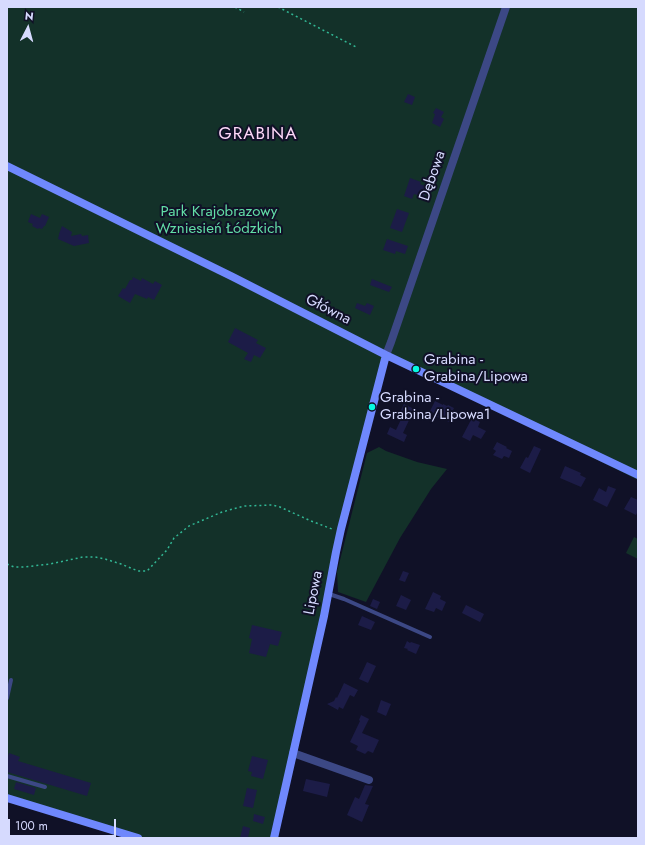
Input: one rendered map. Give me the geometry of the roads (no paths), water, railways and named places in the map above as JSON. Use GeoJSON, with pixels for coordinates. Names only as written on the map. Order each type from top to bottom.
{"type":"FeatureCollection","features":[{"type":"Feature","properties":{"kind":"street","name":"Dębowa"},"geometry":{"type":"LineString","coordinates":[[386,355],[392,342],[506,7]]}},
{"type":"Feature","properties":{"kind":"street","name":"Główna"},"geometry":{"type":"LineString","coordinates":[[7,166],[233,277],[386,355],[638,475]]}},
{"type":"Feature","properties":{"kind":"street","name":"Lipowa"},"geometry":{"type":"LineString","coordinates":[[274,838],[324,616],[341,529],[386,355]]}},
{"type":"Feature","properties":{"kind":"street"},"geometry":{"type":"LineString","coordinates":[[293,753],[369,780]]}},
{"type":"Feature","properties":{"kind":"street"},"geometry":{"type":"LineString","coordinates":[[7,798],[138,838]]}},
{"type":"Feature","properties":{"kind":"lane"},"geometry":{"type":"LineString","coordinates":[[328,593],[430,636]]}},
{"type":"Feature","properties":{"kind":"lane"},"geometry":{"type":"LineString","coordinates":[[7,698],[11,680]]}},
{"type":"Feature","properties":{"kind":"lane"},"geometry":{"type":"LineString","coordinates":[[7,776],[45,787]]}},
{"type":"Feature","properties":{"kind":"place","name":"Grabina - Grabina/Lipowa"},"geometry":{"type":"Point","coordinates":[416,369]}},
{"type":"Feature","properties":{"kind":"place","name":"Grabina - Grabina/Lipowa1"},"geometry":{"type":"Point","coordinates":[372,407]}},
{"type":"Feature","properties":{"kind":"district","name":"GRABINA"},"geometry":{"type":"Point","coordinates":[258,135]}},
{"type":"Feature","properties":{"kind":"park label","name":"Park Krajobrazowy Wzniesień Łódzkich"},"geometry":{"type":"Point","coordinates":[219,220]}}]}
